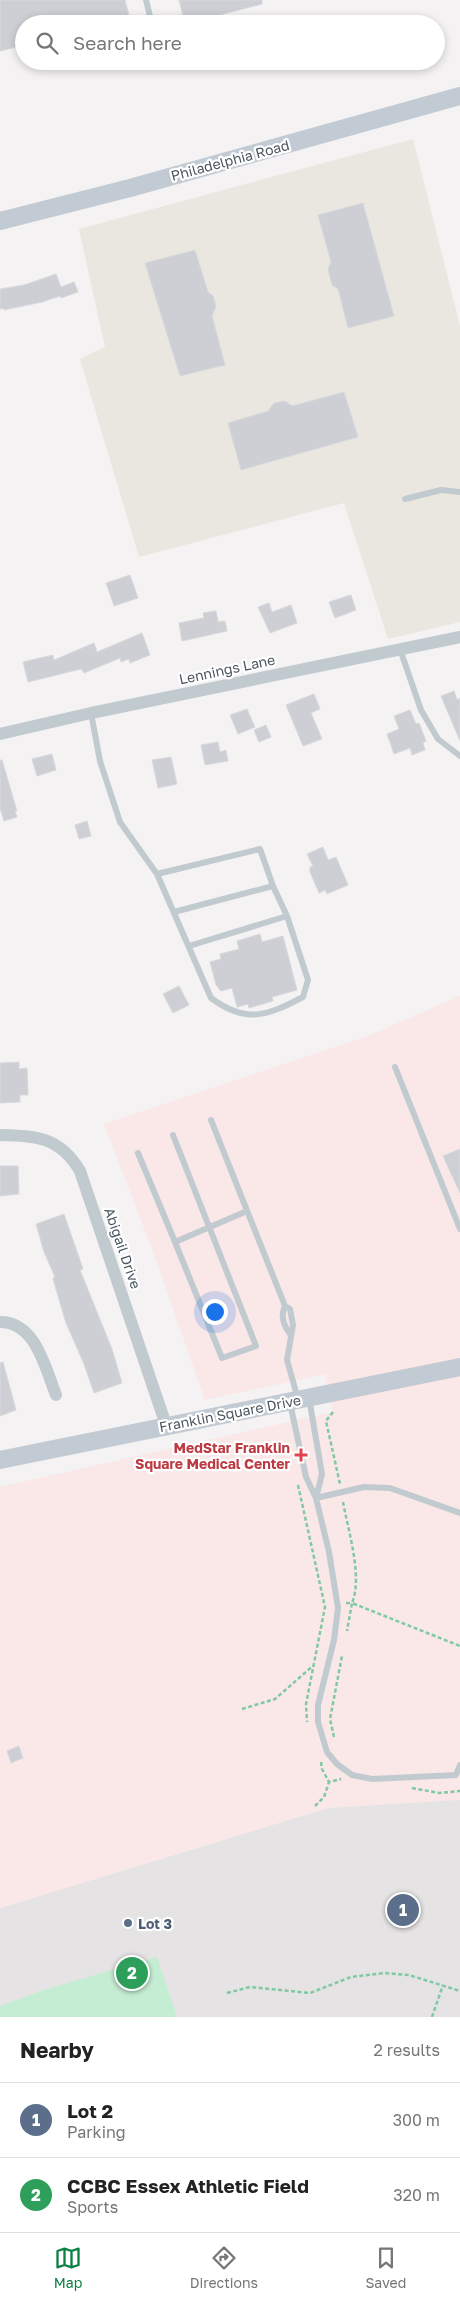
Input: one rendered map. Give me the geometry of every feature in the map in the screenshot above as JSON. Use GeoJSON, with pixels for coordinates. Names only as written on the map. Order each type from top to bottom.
{"type":"FeatureCollection","features":[{"type":"Feature","properties":{"kind":"main road","name":"Philadelphia Road"},"geometry":{"type":"LineString","coordinates":[[0,221],[130,188],[460,96]]}},
{"type":"Feature","properties":{"kind":"main road","name":"Franklin Square Drive"},"geometry":{"type":"LineString","coordinates":[[0,1460],[460,1367]]}},
{"type":"Feature","properties":{"kind":"street","name":"Lennings Lane"},"geometry":{"type":"LineString","coordinates":[[0,734],[91,713],[460,637]]}},
{"type":"Feature","properties":{"kind":"street","name":"Abigail Drive"},"geometry":{"type":"LineString","coordinates":[[0,1135],[32,1136],[51,1142],[71,1156],[80,1171],[166,1425]]}},
{"type":"Feature","properties":{"kind":"street"},"geometry":{"type":"LineString","coordinates":[[0,1322],[21,1328],[32,1338],[56,1395]]}},
{"type":"Feature","properties":{"kind":"lane"},"geometry":{"type":"LineString","coordinates":[[146,0],[150,15]]}},
{"type":"Feature","properties":{"kind":"lane"},"geometry":{"type":"LineString","coordinates":[[404,499],[441,490],[459,490]]}},
{"type":"Feature","properties":{"kind":"lane"},"geometry":{"type":"LineString","coordinates":[[400,649],[420,710],[438,739],[460,756]]}},
{"type":"Feature","properties":{"kind":"lane"},"geometry":{"type":"LineString","coordinates":[[91,713],[100,761],[120,822],[157,874],[211,998],[226,1009],[242,1016],[277,1011],[303,997],[308,980],[287,916],[273,886],[260,849],[157,874]]}},
{"type":"Feature","properties":{"kind":"lane"},"geometry":{"type":"LineString","coordinates":[[174,912],[273,886]]}},
{"type":"Feature","properties":{"kind":"lane"},"geometry":{"type":"LineString","coordinates":[[189,946],[287,916]]}},
{"type":"Feature","properties":{"kind":"lane"},"geometry":{"type":"LineString","coordinates":[[395,1067],[460,1229]]}},
{"type":"Feature","properties":{"kind":"lane"},"geometry":{"type":"LineString","coordinates":[[210,1120],[285,1306],[290,1310],[293,1325],[287,1360],[322,1474],[316,1498]]}},
{"type":"Feature","properties":{"kind":"lane"},"geometry":{"type":"LineString","coordinates":[[138,1152],[222,1358],[256,1346],[173,1135]]}},
{"type":"Feature","properties":{"kind":"lane"},"geometry":{"type":"LineString","coordinates":[[175,1242],[247,1211]]}},
{"type":"Feature","properties":{"kind":"lane"},"geometry":{"type":"LineString","coordinates":[[299,1400],[306,1477],[316,1498],[329,1552],[338,1608],[334,1640],[318,1705],[318,1722],[327,1752],[337,1764],[352,1775],[372,1779],[458,1775],[460,1765]]}},
{"type":"Feature","properties":{"kind":"lane"},"geometry":{"type":"LineString","coordinates":[[316,1498],[364,1487],[390,1488],[460,1513]]}},
{"type":"Feature","properties":{"kind":"path"},"geometry":{"type":"LineString","coordinates":[[333,1412],[326,1421],[342,1492],[356,1577],[356,1593],[352,1603],[460,1646]]}},
{"type":"Feature","properties":{"kind":"path"},"geometry":{"type":"LineString","coordinates":[[297,1482],[325,1607],[306,1704],[309,1728]]}},
{"type":"Feature","properties":{"kind":"path"},"geometry":{"type":"LineString","coordinates":[[343,1502],[351,1500]]}},
{"type":"Feature","properties":{"kind":"path"},"geometry":{"type":"LineString","coordinates":[[242,1709],[275,1699],[314,1664]]}},
{"type":"Feature","properties":{"kind":"path"},"geometry":{"type":"LineString","coordinates":[[315,1806],[324,1797],[329,1782]]}},
{"type":"Feature","properties":{"kind":"path"},"geometry":{"type":"LineString","coordinates":[[227,1993],[250,1987],[310,1993],[351,1977],[384,1972],[409,1975],[460,1991]]}},
{"type":"Feature","properties":{"kind":"path"},"geometry":{"type":"LineString","coordinates":[[432,2017],[443,1985]]}},
{"type":"Feature","properties":{"kind":"shaded area"},"geometry":{"type":"Polygon","coordinates":[[[413,139],[460,326],[460,622],[388,639],[344,503],[139,557],[80,359],[105,347],[79,229],[413,139]]]}},
{"type":"Feature","properties":{"kind":"shaded area","name":"MedStar Franklin Square Medical Center"},"geometry":{"type":"Polygon","coordinates":[[[460,996],[460,1800],[328,1808],[0,1908],[0,1487],[333,1412],[325,1374],[205,1400],[154,1254],[104,1124],[368,1036],[460,996]]]}},
{"type":"Feature","properties":{"kind":"shaded area"},"geometry":{"type":"Polygon","coordinates":[[[460,1799],[460,2017],[0,2017],[0,1908],[328,1808],[460,1799]]]}},
{"type":"Feature","properties":{"kind":"green space"},"geometry":{"type":"Polygon","coordinates":[[[157,1957],[177,2017],[0,2017],[0,2006],[47,1989],[157,1957]]]}},
{"type":"Feature","properties":{"kind":"building"},"geometry":{"type":"Polygon","coordinates":[[[0,0],[125,0],[129,15],[15,15],[15,47],[0,51],[0,0]]]}},
{"type":"Feature","properties":{"kind":"building"},"geometry":{"type":"Polygon","coordinates":[[[179,0],[262,0],[262,4],[220,15],[183,15],[179,0]]]}},
{"type":"Feature","properties":{"kind":"building"},"geometry":{"type":"Polygon","coordinates":[[[363,203],[394,316],[348,328],[338,289],[332,285],[328,269],[331,262],[318,215],[363,203]]]}},
{"type":"Feature","properties":{"kind":"building"},"geometry":{"type":"Polygon","coordinates":[[[195,250],[208,292],[213,296],[216,306],[212,316],[225,365],[180,376],[145,263],[195,250]]]}},
{"type":"Feature","properties":{"kind":"building"},"geometry":{"type":"Polygon","coordinates":[[[56,274],[61,287],[74,282],[78,292],[61,298],[60,296],[42,302],[4,310],[4,308],[0,309],[0,289],[24,285],[56,274]]]}},
{"type":"Feature","properties":{"kind":"building"},"geometry":{"type":"Polygon","coordinates":[[[344,392],[358,437],[241,470],[228,423],[268,411],[274,403],[285,401],[292,406],[344,392]]]}},
{"type":"Feature","properties":{"kind":"building"},"geometry":{"type":"Polygon","coordinates":[[[130,575],[138,598],[114,606],[106,583],[130,575]]]}},
{"type":"Feature","properties":{"kind":"building"},"geometry":{"type":"Polygon","coordinates":[[[351,595],[356,610],[335,618],[329,602],[351,595]]]}},
{"type":"Feature","properties":{"kind":"building"},"geometry":{"type":"Polygon","coordinates":[[[269,603],[272,612],[291,605],[297,623],[270,633],[258,607],[269,603]]]}},
{"type":"Feature","properties":{"kind":"building"},"geometry":{"type":"Polygon","coordinates":[[[216,611],[218,622],[225,621],[227,631],[182,641],[179,623],[204,618],[203,613],[216,611]]]}},
{"type":"Feature","properties":{"kind":"building"},"geometry":{"type":"Polygon","coordinates":[[[142,633],[150,655],[130,663],[129,659],[121,662],[120,658],[84,673],[81,669],[28,682],[23,662],[53,655],[54,660],[94,643],[97,652],[142,633]]]}},
{"type":"Feature","properties":{"kind":"building"},"geometry":{"type":"Polygon","coordinates":[[[454,691],[457,700],[460,698],[460,741],[441,696],[454,691]]]}},
{"type":"Feature","properties":{"kind":"building"},"geometry":{"type":"Polygon","coordinates":[[[314,694],[320,709],[311,713],[322,739],[303,746],[286,705],[314,694]]]}},
{"type":"Feature","properties":{"kind":"building"},"geometry":{"type":"Polygon","coordinates":[[[247,709],[255,727],[238,734],[230,715],[247,709]]]}},
{"type":"Feature","properties":{"kind":"building"},"geometry":{"type":"Polygon","coordinates":[[[410,710],[416,724],[419,723],[426,741],[423,743],[425,750],[412,755],[410,748],[394,754],[387,734],[399,729],[394,716],[410,710]]]}},
{"type":"Feature","properties":{"kind":"building"},"geometry":{"type":"Polygon","coordinates":[[[266,725],[271,737],[259,742],[254,730],[266,725]]]}},
{"type":"Feature","properties":{"kind":"building"},"geometry":{"type":"Polygon","coordinates":[[[218,742],[220,752],[226,750],[228,761],[205,765],[201,745],[218,742]]]}},
{"type":"Feature","properties":{"kind":"building"},"geometry":{"type":"Polygon","coordinates":[[[52,754],[56,770],[37,776],[32,759],[52,754]]]}},
{"type":"Feature","properties":{"kind":"building"},"geometry":{"type":"Polygon","coordinates":[[[171,757],[177,784],[158,788],[152,760],[171,757]]]}},
{"type":"Feature","properties":{"kind":"building"},"geometry":{"type":"Polygon","coordinates":[[[0,760],[2,760],[17,811],[15,811],[17,817],[4,821],[0,808],[0,760]]]}},
{"type":"Feature","properties":{"kind":"building"},"geometry":{"type":"Polygon","coordinates":[[[87,821],[91,836],[79,839],[75,825],[87,821]]]}},
{"type":"Feature","properties":{"kind":"building"},"geometry":{"type":"Polygon","coordinates":[[[323,847],[328,860],[336,857],[348,885],[327,894],[325,890],[319,893],[310,872],[310,867],[313,866],[307,854],[323,847]]]}},
{"type":"Feature","properties":{"kind":"building"},"geometry":{"type":"Polygon","coordinates":[[[260,934],[262,942],[283,936],[297,990],[272,997],[273,1001],[249,1008],[248,1004],[237,1007],[232,988],[221,991],[216,985],[210,962],[221,959],[220,954],[239,949],[237,941],[260,934]]]}},
{"type":"Feature","properties":{"kind":"building"},"geometry":{"type":"Polygon","coordinates":[[[179,986],[189,1005],[173,1013],[163,994],[179,986]]]}},
{"type":"Feature","properties":{"kind":"building"},"geometry":{"type":"Polygon","coordinates":[[[19,1062],[19,1069],[27,1068],[28,1095],[20,1095],[20,1102],[0,1103],[0,1063],[19,1062]]]}},
{"type":"Feature","properties":{"kind":"building"},"geometry":{"type":"Polygon","coordinates":[[[460,1149],[460,1193],[443,1156],[460,1149]]]}},
{"type":"Feature","properties":{"kind":"building"},"geometry":{"type":"Polygon","coordinates":[[[0,1166],[18,1166],[19,1194],[0,1196],[0,1166]]]}},
{"type":"Feature","properties":{"kind":"building"},"geometry":{"type":"Polygon","coordinates":[[[64,1214],[83,1269],[80,1270],[112,1349],[122,1383],[94,1393],[66,1323],[53,1278],[55,1277],[44,1252],[36,1224],[64,1214]]]}},
{"type":"Feature","properties":{"kind":"building"},"geometry":{"type":"Polygon","coordinates":[[[3,1362],[16,1410],[0,1416],[0,1363],[3,1362]]]}},
{"type":"Feature","properties":{"kind":"building"},"geometry":{"type":"Polygon","coordinates":[[[19,1746],[23,1758],[11,1763],[7,1751],[19,1746]]]}},
{"type":"Feature","properties":{"kind":"place","name":"MedStar Franklin Square Medical Center"},"geometry":{"type":"Point","coordinates":[301,1455]}},
{"type":"Feature","properties":{"kind":"place","name":"Lot 2"},"geometry":{"type":"Point","coordinates":[403,1910]}},
{"type":"Feature","properties":{"kind":"place","name":"Lot 3"},"geometry":{"type":"Point","coordinates":[128,1923]}},
{"type":"Feature","properties":{"kind":"place","name":"CCBC Essex Athletic Field"},"geometry":{"type":"Point","coordinates":[132,1973]}}]}
